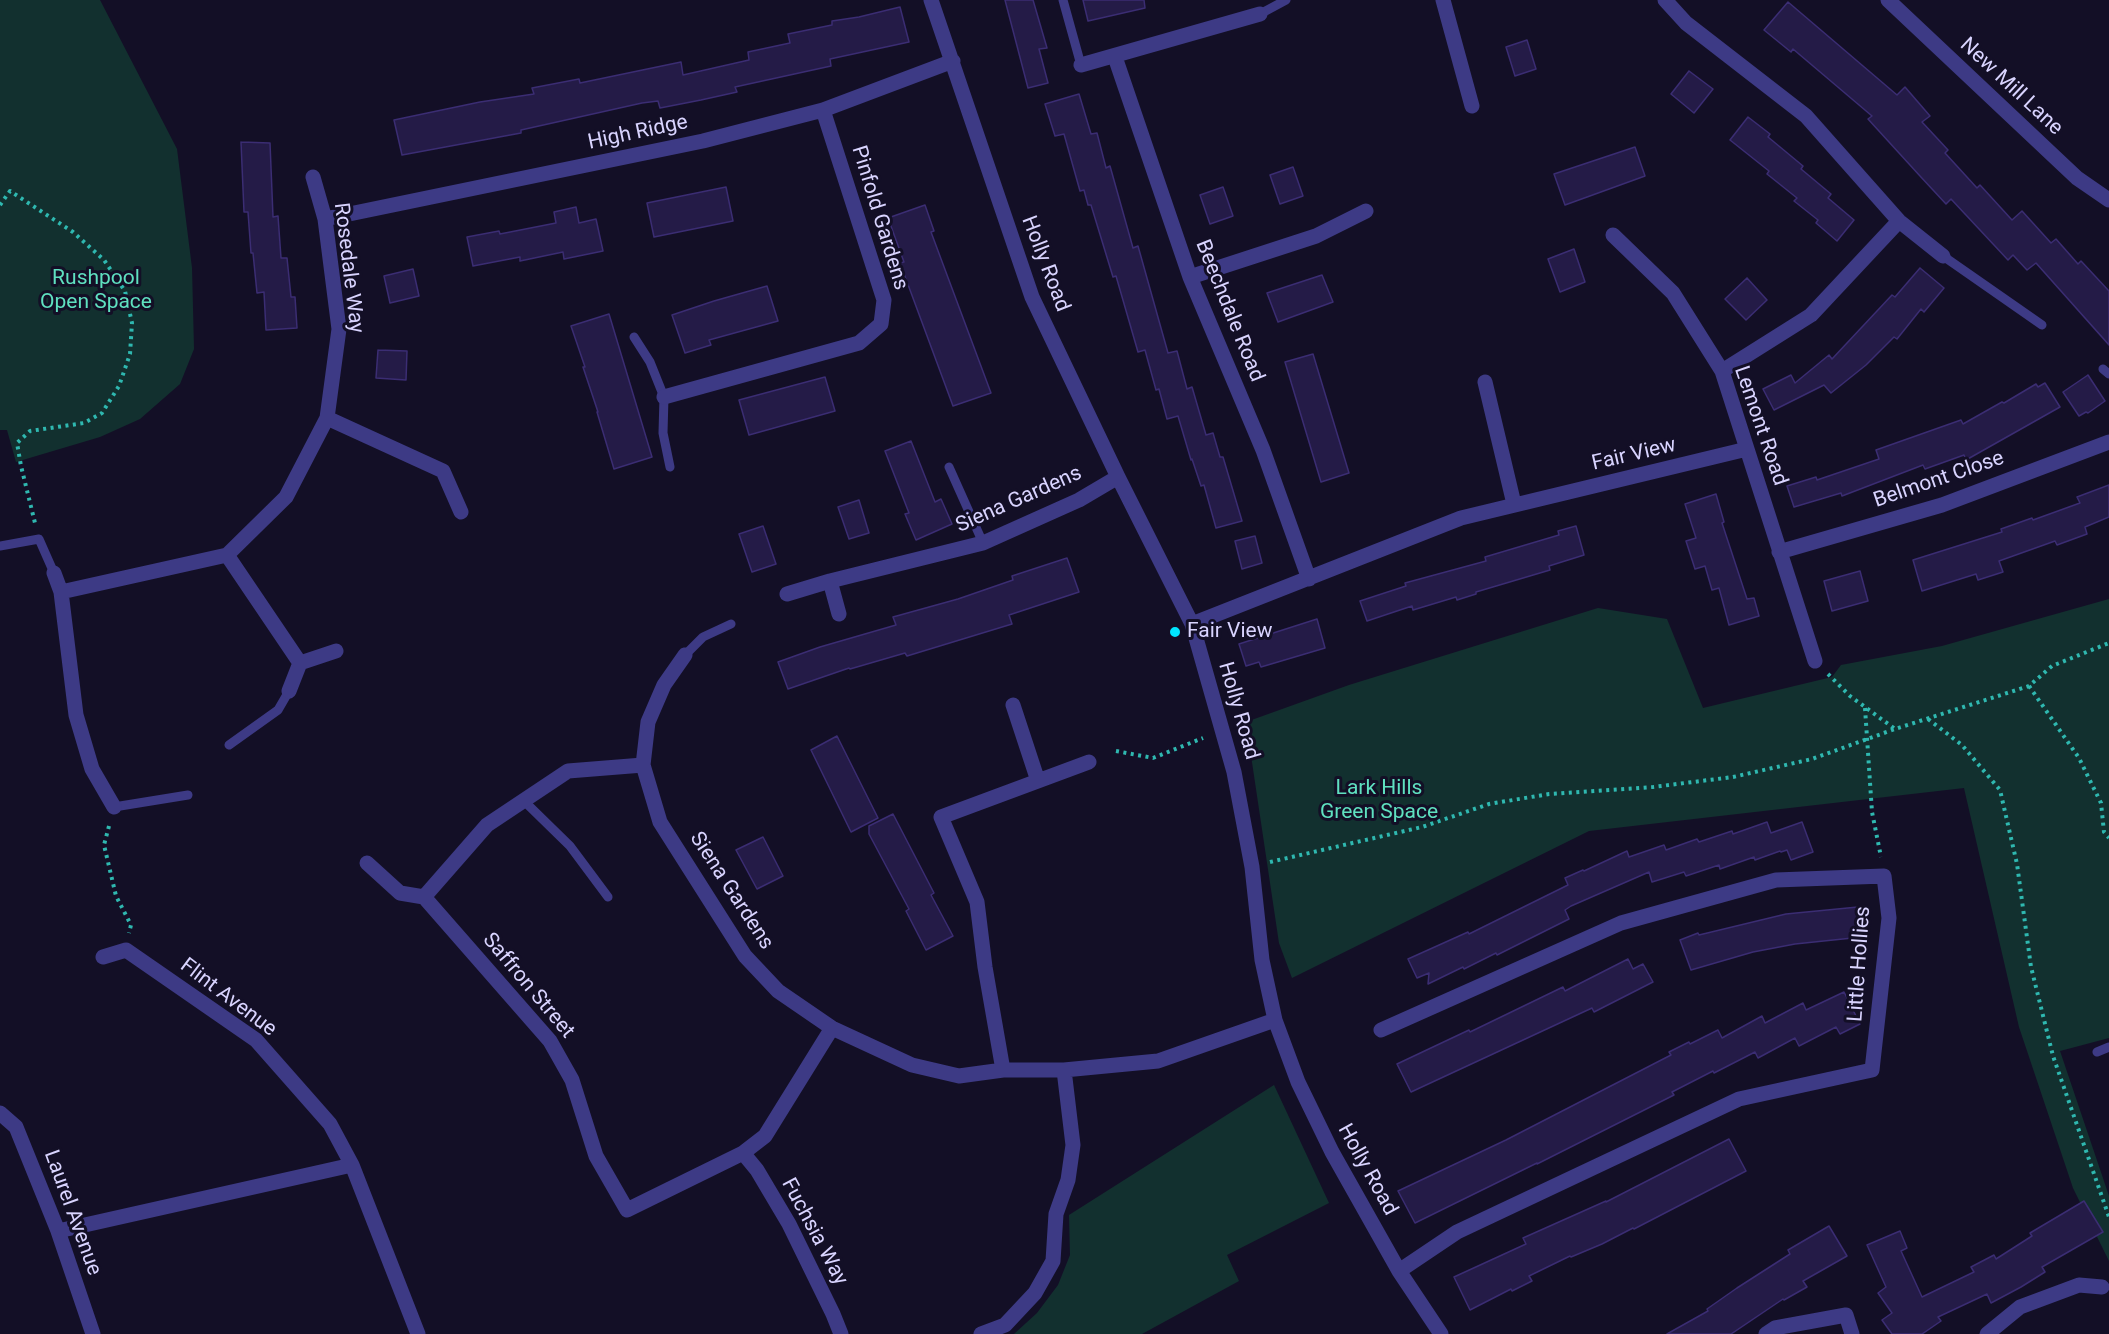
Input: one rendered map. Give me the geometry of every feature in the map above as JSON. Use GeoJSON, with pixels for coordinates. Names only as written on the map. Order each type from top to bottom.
{"type":"FeatureCollection","features":[{"type":"Feature","properties":{"kind":"street","name":"Holly Road"},"geometry":{"type":"LineString","coordinates":[[931,0],[1032,297],[1118,477],[1192,624],[1234,772],[1252,867],[1262,960],[1275,1020],[1298,1082],[1332,1152],[1399,1271],[1441,1334]]}},
{"type":"Feature","properties":{"kind":"street"},"geometry":{"type":"LineString","coordinates":[[1443,0],[1472,106]]}},
{"type":"Feature","properties":{"kind":"street"},"geometry":{"type":"LineString","coordinates":[[1665,0],[1686,23],[1806,116],[1899,221],[1942,256]]}},
{"type":"Feature","properties":{"kind":"street","name":"New Mill Lane"},"geometry":{"type":"LineString","coordinates":[[1888,0],[2077,178],[2109,200]]}},
{"type":"Feature","properties":{"kind":"street"},"geometry":{"type":"LineString","coordinates":[[1081,65],[1260,15]]}},
{"type":"Feature","properties":{"kind":"street","name":"Beechdale Road"},"geometry":{"type":"LineString","coordinates":[[1115,57],[1190,277],[1263,450],[1309,579]]}},
{"type":"Feature","properties":{"kind":"street","name":"High Ridge"},"geometry":{"type":"LineString","coordinates":[[326,219],[703,141],[823,110],[952,61]]}},
{"type":"Feature","properties":{"kind":"street","name":"Pinfold Gardens"},"geometry":{"type":"LineString","coordinates":[[664,397],[859,343],[881,324],[884,300],[823,110]]}},
{"type":"Feature","properties":{"kind":"street","name":"Rosedale Way"},"geometry":{"type":"LineString","coordinates":[[227,555],[286,497],[327,418],[339,329],[326,219],[312,177]]}},
{"type":"Feature","properties":{"kind":"street"},"geometry":{"type":"LineString","coordinates":[[1190,277],[1316,236],[1366,211]]}},
{"type":"Feature","properties":{"kind":"street"},"geometry":{"type":"LineString","coordinates":[[1722,371],[1811,315],[1899,221]]}},
{"type":"Feature","properties":{"kind":"street","name":"Lemont Road"},"geometry":{"type":"LineString","coordinates":[[1613,235],[1673,293],[1722,371],[1815,661]]}},
{"type":"Feature","properties":{"kind":"street"},"geometry":{"type":"LineString","coordinates":[[1485,382],[1514,504]]}},
{"type":"Feature","properties":{"kind":"street"},"geometry":{"type":"LineString","coordinates":[[327,418],[443,471],[461,512]]}},
{"type":"Feature","properties":{"kind":"street","name":"Belmont Close"},"geometry":{"type":"LineString","coordinates":[[1779,552],[1942,505],[2109,442]]}},
{"type":"Feature","properties":{"kind":"street","name":"Fair View"},"geometry":{"type":"LineString","coordinates":[[1192,624],[1461,518],[1747,449]]}},
{"type":"Feature","properties":{"kind":"street","name":"Siena Gardens"},"geometry":{"type":"LineString","coordinates":[[787,594],[983,543],[1079,500],[1118,477]]}},
{"type":"Feature","properties":{"kind":"street"},"geometry":{"type":"LineString","coordinates":[[61,592],[227,555],[300,663]]}},
{"type":"Feature","properties":{"kind":"street"},"geometry":{"type":"LineString","coordinates":[[54,573],[61,592],[76,715],[92,769],[114,807]]}},
{"type":"Feature","properties":{"kind":"street"},"geometry":{"type":"LineString","coordinates":[[830,581],[839,615]]}},
{"type":"Feature","properties":{"kind":"street"},"geometry":{"type":"LineString","coordinates":[[300,663],[336,651]]}},
{"type":"Feature","properties":{"kind":"street","name":"Siena Gardens"},"geometry":{"type":"LineString","coordinates":[[685,655],[664,685],[648,722],[643,765],[660,822],[745,956],[778,991],[832,1028],[912,1065],[959,1076],[1003,1070],[1064,1070],[1158,1061],[1275,1020]]}},
{"type":"Feature","properties":{"kind":"street"},"geometry":{"type":"LineString","coordinates":[[289,691],[300,663]]}},
{"type":"Feature","properties":{"kind":"street"},"geometry":{"type":"LineString","coordinates":[[1013,705],[1038,781]]}},
{"type":"Feature","properties":{"kind":"street"},"geometry":{"type":"LineString","coordinates":[[1003,1070],[985,967],[977,902],[941,817],[1089,762]]}},
{"type":"Feature","properties":{"kind":"street"},"geometry":{"type":"LineString","coordinates":[[367,863],[400,893],[424,897],[487,825],[568,771],[643,765]]}},
{"type":"Feature","properties":{"kind":"street","name":"Little Hollies"},"geometry":{"type":"LineString","coordinates":[[1381,1030],[1621,923],[1776,880],[1884,876],[1888,918],[1872,1070],[1739,1099],[1457,1232],[1399,1271]]}},
{"type":"Feature","properties":{"kind":"street","name":"Saffron Street"},"geometry":{"type":"LineString","coordinates":[[424,897],[550,1041],[572,1080],[596,1156],[627,1209],[743,1153]]}},
{"type":"Feature","properties":{"kind":"street"},"geometry":{"type":"LineString","coordinates":[[103,957],[126,950]]}},
{"type":"Feature","properties":{"kind":"street","name":"Flint Avenue"},"geometry":{"type":"LineString","coordinates":[[126,950],[256,1041],[330,1124],[352,1165],[418,1334]]}},
{"type":"Feature","properties":{"kind":"street"},"geometry":{"type":"LineString","coordinates":[[743,1153],[765,1136],[832,1028]]}},
{"type":"Feature","properties":{"kind":"street"},"geometry":{"type":"LineString","coordinates":[[981,1334],[1005,1325],[1035,1293],[1053,1261],[1056,1214],[1068,1180],[1073,1145],[1064,1070]]}},
{"type":"Feature","properties":{"kind":"street","name":"Laurel Avenue"},"geometry":{"type":"LineString","coordinates":[[0,1113],[16,1127],[58,1231],[93,1334]]}},
{"type":"Feature","properties":{"kind":"street","name":"Fuchsia Way"},"geometry":{"type":"LineString","coordinates":[[743,1153],[757,1170],[789,1224],[841,1334]]}},
{"type":"Feature","properties":{"kind":"street"},"geometry":{"type":"LineString","coordinates":[[58,1231],[352,1165]]}},
{"type":"Feature","properties":{"kind":"street"},"geometry":{"type":"LineString","coordinates":[[1987,1334],[2020,1307],[2079,1285],[2102,1287]]}},
{"type":"Feature","properties":{"kind":"street"},"geometry":{"type":"LineString","coordinates":[[1766,1334],[1775,1328],[1846,1315],[1852,1334]]}},
{"type":"Feature","properties":{"kind":"lane"},"geometry":{"type":"LineString","coordinates":[[1063,0],[1081,65]]}},
{"type":"Feature","properties":{"kind":"lane"},"geometry":{"type":"LineString","coordinates":[[1260,15],[1286,0]]}},
{"type":"Feature","properties":{"kind":"lane"},"geometry":{"type":"LineString","coordinates":[[1942,256],[2042,325]]}},
{"type":"Feature","properties":{"kind":"lane"},"geometry":{"type":"LineString","coordinates":[[634,337],[650,362],[664,397],[663,433],[670,467]]}},
{"type":"Feature","properties":{"kind":"lane"},"geometry":{"type":"LineString","coordinates":[[949,467],[983,543]]}},
{"type":"Feature","properties":{"kind":"lane"},"geometry":{"type":"LineString","coordinates":[[0,546],[39,539],[54,573]]}},
{"type":"Feature","properties":{"kind":"lane"},"geometry":{"type":"LineString","coordinates":[[685,655],[703,637],[731,624]]}},
{"type":"Feature","properties":{"kind":"lane"},"geometry":{"type":"LineString","coordinates":[[229,745],[278,710],[289,691]]}},
{"type":"Feature","properties":{"kind":"lane"},"geometry":{"type":"LineString","coordinates":[[114,807],[188,795]]}},
{"type":"Feature","properties":{"kind":"lane"},"geometry":{"type":"LineString","coordinates":[[524,801],[570,846],[608,897]]}},
{"type":"Feature","properties":{"kind":"lane"},"geometry":{"type":"LineString","coordinates":[[2097,1052],[2109,1047]]}},
{"type":"Feature","properties":{"kind":"path"},"geometry":{"type":"LineString","coordinates":[[0,205],[10,191],[73,232],[104,260],[125,291],[132,323],[130,354],[119,386],[102,412],[84,423],[30,431],[17,442],[39,539]]}},
{"type":"Feature","properties":{"kind":"path"},"geometry":{"type":"LineString","coordinates":[[1252,867],[1422,827],[1489,804],[1549,794],[1653,787],[1733,777],[1812,759],[1895,729],[2029,686],[2052,666],[2109,643]]}},
{"type":"Feature","properties":{"kind":"path"},"geometry":{"type":"LineString","coordinates":[[1815,661],[1850,696],[1895,729]]}},
{"type":"Feature","properties":{"kind":"path"},"geometry":{"type":"LineString","coordinates":[[2029,686],[2079,758],[2101,803],[2104,832],[2109,838]]}},
{"type":"Feature","properties":{"kind":"path"},"geometry":{"type":"LineString","coordinates":[[1865,708],[1872,812],[1884,876]]}},
{"type":"Feature","properties":{"kind":"path"},"geometry":{"type":"LineString","coordinates":[[1928,719],[1962,745],[2000,790],[2017,864],[2031,967],[2053,1056],[2109,1217]]}},
{"type":"Feature","properties":{"kind":"path"},"geometry":{"type":"LineString","coordinates":[[1116,751],[1153,758],[1222,730]]}},
{"type":"Feature","properties":{"kind":"path"},"geometry":{"type":"LineString","coordinates":[[114,807],[104,845],[116,896],[130,925],[126,950]]}},
{"type":"Feature","properties":{"kind":"green space","name":"Rushpool Open Space"},"geometry":{"type":"Polygon","coordinates":[[[0,0],[100,0],[177,149],[192,268],[194,349],[180,384],[140,419],[100,437],[16,462],[7,430],[0,430],[0,0]]]}},
{"type":"Feature","properties":{"kind":"green space","name":"Lark Hills Green Space"},"geometry":{"type":"Polygon","coordinates":[[[2109,599],[2109,1038],[2060,1051],[2109,1196],[2109,1261],[2073,1188],[2019,1027],[1964,788],[1589,831],[1292,978],[1279,943],[1246,722],[1349,685],[1598,608],[1667,619],[1703,708],[1832,677],[1841,665],[1942,646],[2109,599]]]}},
{"type":"Feature","properties":{"kind":"green space"},"geometry":{"type":"Polygon","coordinates":[[[1274,1085],[1329,1203],[1227,1255],[1239,1281],[1142,1334],[1014,1334],[1037,1313],[1058,1285],[1070,1255],[1069,1215],[1274,1085]]]}},
{"type":"Feature","properties":{"kind":"building"},"geometry":{"type":"Polygon","coordinates":[[[1005,0],[1033,0],[1047,48],[1039,49],[1048,83],[1028,88],[1005,0]]]}},
{"type":"Feature","properties":{"kind":"building"},"geometry":{"type":"Polygon","coordinates":[[[1083,0],[1144,0],[1145,8],[1088,21],[1083,0]]]}},
{"type":"Feature","properties":{"kind":"building"},"geometry":{"type":"Polygon","coordinates":[[[1788,2],[1897,95],[1905,87],[1930,116],[1922,122],[1948,150],[1945,153],[1977,188],[1980,185],[2012,220],[2022,211],[2051,243],[2056,239],[2078,264],[2081,261],[2109,291],[2109,345],[2036,263],[2027,270],[2013,255],[2008,260],[1951,199],[1946,204],[1868,119],[1872,116],[1793,49],[1791,52],[1764,30],[1788,2]]]}},
{"type":"Feature","properties":{"kind":"building"},"geometry":{"type":"Polygon","coordinates":[[[900,7],[909,42],[830,59],[831,66],[735,87],[737,92],[701,100],[660,108],[658,101],[642,103],[521,130],[521,133],[402,155],[394,120],[480,102],[534,94],[532,88],[579,79],[580,83],[681,62],[683,75],[749,60],[748,52],[790,43],[788,34],[832,25],[832,21],[900,7]]]}},
{"type":"Feature","properties":{"kind":"building"},"geometry":{"type":"Polygon","coordinates":[[[1527,40],[1536,69],[1515,76],[1506,47],[1527,40]]]}},
{"type":"Feature","properties":{"kind":"building"},"geometry":{"type":"Polygon","coordinates":[[[1689,71],[1713,89],[1694,113],[1671,94],[1689,71]]]}},
{"type":"Feature","properties":{"kind":"building"},"geometry":{"type":"Polygon","coordinates":[[[1079,94],[1091,134],[1097,133],[1106,168],[1110,166],[1133,248],[1138,246],[1168,353],[1177,351],[1187,389],[1192,387],[1206,435],[1213,433],[1220,457],[1223,457],[1242,521],[1216,528],[1204,485],[1201,486],[1191,460],[1178,416],[1167,419],[1145,350],[1138,352],[1116,276],[1113,277],[1091,205],[1088,205],[1084,190],[1080,191],[1064,134],[1055,136],[1045,104],[1079,94]]]}},
{"type":"Feature","properties":{"kind":"building"},"geometry":{"type":"Polygon","coordinates":[[[1748,117],[1770,134],[1768,137],[1803,166],[1801,169],[1831,194],[1828,198],[1854,220],[1837,241],[1816,223],[1818,220],[1794,201],[1797,198],[1767,174],[1769,171],[1730,140],[1748,117]]]}},
{"type":"Feature","properties":{"kind":"building"},"geometry":{"type":"Polygon","coordinates":[[[241,142],[270,143],[273,217],[278,216],[281,258],[287,258],[291,297],[295,297],[297,328],[266,330],[264,292],[257,293],[248,212],[244,212],[241,142]]]}},
{"type":"Feature","properties":{"kind":"building"},"geometry":{"type":"Polygon","coordinates":[[[1635,147],[1645,176],[1565,205],[1554,174],[1635,147]]]}},
{"type":"Feature","properties":{"kind":"building"},"geometry":{"type":"Polygon","coordinates":[[[1293,167],[1303,196],[1280,204],[1270,175],[1293,167]]]}},
{"type":"Feature","properties":{"kind":"building"},"geometry":{"type":"Polygon","coordinates":[[[726,187],[733,221],[654,237],[647,203],[726,187]]]}},
{"type":"Feature","properties":{"kind":"building"},"geometry":{"type":"Polygon","coordinates":[[[1223,187],[1233,216],[1210,224],[1200,195],[1223,187]]]}},
{"type":"Feature","properties":{"kind":"building"},"geometry":{"type":"Polygon","coordinates":[[[925,205],[934,231],[931,232],[991,393],[953,406],[900,263],[904,262],[888,218],[925,205]]]}},
{"type":"Feature","properties":{"kind":"building"},"geometry":{"type":"Polygon","coordinates":[[[576,207],[579,223],[596,219],[603,251],[564,259],[563,252],[520,261],[520,257],[473,266],[467,237],[499,231],[500,234],[556,223],[554,212],[576,207]]]}},
{"type":"Feature","properties":{"kind":"building"},"geometry":{"type":"Polygon","coordinates":[[[1574,249],[1585,282],[1560,292],[1548,259],[1574,249]]]}},
{"type":"Feature","properties":{"kind":"building"},"geometry":{"type":"Polygon","coordinates":[[[1920,268],[1944,288],[1924,312],[1921,309],[1897,339],[1894,337],[1866,365],[1831,393],[1824,385],[1774,410],[1763,389],[1791,375],[1795,383],[1829,355],[1832,359],[1892,295],[1895,297],[1920,268]]]}},
{"type":"Feature","properties":{"kind":"building"},"geometry":{"type":"Polygon","coordinates":[[[413,269],[419,296],[390,303],[384,276],[413,269]]]}},
{"type":"Feature","properties":{"kind":"building"},"geometry":{"type":"Polygon","coordinates":[[[1322,275],[1333,302],[1278,322],[1267,293],[1322,275]]]}},
{"type":"Feature","properties":{"kind":"building"},"geometry":{"type":"Polygon","coordinates":[[[1747,278],[1767,300],[1746,320],[1725,299],[1747,278]]]}},
{"type":"Feature","properties":{"kind":"building"},"geometry":{"type":"Polygon","coordinates":[[[767,286],[778,321],[709,340],[711,345],[685,353],[672,315],[767,286]]]}},
{"type":"Feature","properties":{"kind":"building"},"geometry":{"type":"Polygon","coordinates":[[[609,314],[652,457],[614,469],[571,326],[609,314]]]}},
{"type":"Feature","properties":{"kind":"building"},"geometry":{"type":"Polygon","coordinates":[[[378,350],[407,351],[406,380],[376,378],[378,350]]]}},
{"type":"Feature","properties":{"kind":"building"},"geometry":{"type":"Polygon","coordinates":[[[1313,354],[1349,473],[1321,482],[1285,362],[1313,354]]]}},
{"type":"Feature","properties":{"kind":"building"},"geometry":{"type":"Polygon","coordinates":[[[2088,375],[2105,401],[2088,413],[2079,416],[2063,392],[2088,375]]]}},
{"type":"Feature","properties":{"kind":"building"},"geometry":{"type":"Polygon","coordinates":[[[825,377],[835,411],[749,435],[739,400],[825,377]]]}},
{"type":"Feature","properties":{"kind":"building"},"geometry":{"type":"Polygon","coordinates":[[[2045,383],[2060,407],[1966,460],[1964,455],[1925,469],[1923,465],[1842,496],[1841,493],[1794,507],[1787,486],[1816,477],[1817,480],[1879,459],[1876,450],[1961,420],[1963,424],[2036,384],[2038,387],[2045,383]]]}},
{"type":"Feature","properties":{"kind":"building"},"geometry":{"type":"Polygon","coordinates":[[[911,441],[935,502],[941,499],[952,524],[916,540],[905,514],[909,513],[885,451],[911,441]]]}},
{"type":"Feature","properties":{"kind":"building"},"geometry":{"type":"Polygon","coordinates":[[[2109,485],[2109,517],[2085,527],[2087,534],[2057,545],[2055,541],[1999,561],[2003,572],[1978,580],[1976,574],[1922,591],[1913,560],[2002,532],[2001,529],[2080,503],[2077,497],[2109,485]]]}},
{"type":"Feature","properties":{"kind":"building"},"geometry":{"type":"Polygon","coordinates":[[[1716,494],[1724,522],[1722,523],[1747,599],[1754,598],[1759,616],[1729,625],[1719,588],[1712,590],[1705,566],[1695,569],[1686,541],[1696,538],[1685,504],[1716,494]]]}},
{"type":"Feature","properties":{"kind":"building"},"geometry":{"type":"Polygon","coordinates":[[[859,500],[869,533],[849,539],[838,507],[859,500]]]}},
{"type":"Feature","properties":{"kind":"building"},"geometry":{"type":"Polygon","coordinates":[[[763,526],[776,564],[752,572],[739,534],[763,526]]]}},
{"type":"Feature","properties":{"kind":"building"},"geometry":{"type":"Polygon","coordinates":[[[1576,526],[1584,555],[1549,566],[1550,570],[1457,600],[1456,597],[1413,610],[1412,606],[1367,621],[1360,601],[1406,586],[1405,583],[1486,561],[1485,557],[1559,535],[1558,531],[1576,526]]]}},
{"type":"Feature","properties":{"kind":"building"},"geometry":{"type":"Polygon","coordinates":[[[1255,536],[1262,563],[1242,569],[1235,541],[1255,536]]]}},
{"type":"Feature","properties":{"kind":"building"},"geometry":{"type":"Polygon","coordinates":[[[1067,558],[1079,592],[1009,615],[1012,624],[907,656],[905,653],[849,668],[788,689],[778,662],[896,625],[893,617],[958,599],[1013,580],[1012,576],[1067,558]]]}},
{"type":"Feature","properties":{"kind":"building"},"geometry":{"type":"Polygon","coordinates":[[[1860,571],[1868,601],[1832,611],[1824,581],[1860,571]]]}},
{"type":"Feature","properties":{"kind":"building"},"geometry":{"type":"Polygon","coordinates":[[[1317,619],[1325,648],[1261,667],[1259,662],[1246,666],[1239,644],[1317,619]]]}},
{"type":"Feature","properties":{"kind":"building"},"geometry":{"type":"Polygon","coordinates":[[[837,736],[878,818],[851,832],[811,750],[837,736]]]}},
{"type":"Feature","properties":{"kind":"building"},"geometry":{"type":"Polygon","coordinates":[[[893,814],[934,893],[931,895],[953,936],[926,950],[906,911],[909,909],[869,834],[869,826],[893,814]]]}},
{"type":"Feature","properties":{"kind":"building"},"geometry":{"type":"Polygon","coordinates":[[[1767,822],[1771,833],[1802,822],[1813,852],[1791,860],[1787,850],[1780,851],[1720,869],[1719,865],[1686,876],[1684,872],[1652,882],[1649,872],[1571,906],[1565,910],[1569,919],[1497,955],[1496,953],[1428,984],[1429,973],[1417,978],[1408,959],[1468,932],[1469,934],[1568,885],[1565,878],[1627,851],[1629,857],[1664,845],[1666,850],[1697,839],[1699,842],[1732,831],[1733,834],[1767,822]]]}},
{"type":"Feature","properties":{"kind":"building"},"geometry":{"type":"Polygon","coordinates":[[[763,837],[783,876],[757,889],[736,850],[763,837]]]}},
{"type":"Feature","properties":{"kind":"building"},"geometry":{"type":"Polygon","coordinates":[[[1858,907],[1862,937],[1795,944],[1753,952],[1691,970],[1680,940],[1698,933],[1699,935],[1786,914],[1858,907]]]}},
{"type":"Feature","properties":{"kind":"building"},"geometry":{"type":"Polygon","coordinates":[[[1628,959],[1633,969],[1643,964],[1653,982],[1594,1012],[1592,1008],[1411,1092],[1397,1064],[1563,987],[1565,991],[1628,959]]]}},
{"type":"Feature","properties":{"kind":"building"},"geometry":{"type":"Polygon","coordinates":[[[1844,992],[1860,1024],[1840,1034],[1836,1027],[1799,1046],[1795,1038],[1758,1058],[1755,1052],[1672,1092],[1674,1095],[1537,1164],[1415,1223],[1398,1191],[1506,1140],[1671,1055],[1669,1052],[1689,1042],[1690,1044],[1718,1030],[1722,1038],[1762,1016],[1765,1023],[1803,1003],[1806,1010],[1844,992]]]}},
{"type":"Feature","properties":{"kind":"building"},"geometry":{"type":"Polygon","coordinates":[[[1729,1139],[1746,1171],[1634,1229],[1529,1276],[1532,1281],[1470,1310],[1454,1277],[1526,1244],[1523,1238],[1606,1202],[1729,1139]]]}},
{"type":"Feature","properties":{"kind":"building"},"geometry":{"type":"Polygon","coordinates":[[[2084,1201],[2103,1232],[2042,1267],[2045,1272],[2021,1287],[1991,1303],[1987,1294],[1938,1317],[1941,1321],[1922,1334],[1892,1334],[1882,1320],[1892,1313],[1878,1293],[1886,1287],[1867,1245],[1900,1231],[1907,1248],[1901,1251],[1922,1297],[1974,1272],[1971,1267],[1994,1255],[1996,1259],[2032,1236],[2030,1233],[2084,1201]]]}},
{"type":"Feature","properties":{"kind":"building"},"geometry":{"type":"Polygon","coordinates":[[[1829,1226],[1847,1256],[1803,1281],[1807,1287],[1783,1299],[1731,1334],[1667,1334],[1708,1311],[1707,1309],[1737,1288],[1790,1254],[1788,1250],[1829,1226]]]}},
{"type":"Feature","properties":{"kind":"place","name":"Fair View"},"geometry":{"type":"Point","coordinates":[1175,632]}}]}
